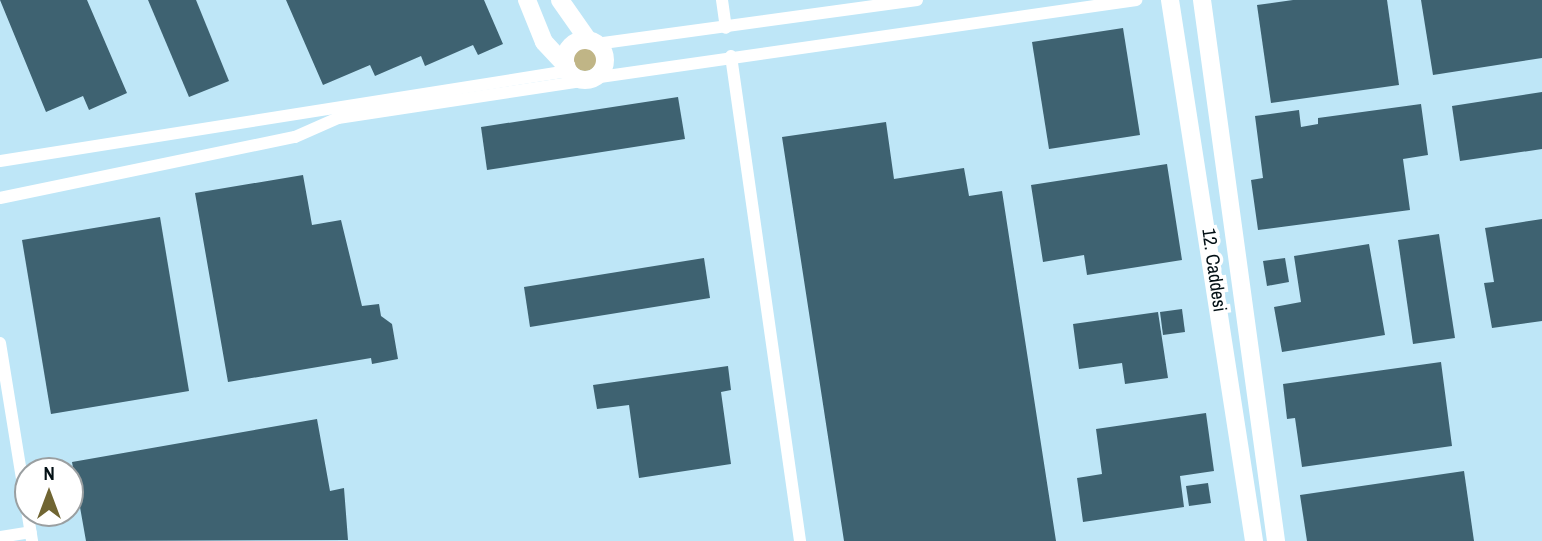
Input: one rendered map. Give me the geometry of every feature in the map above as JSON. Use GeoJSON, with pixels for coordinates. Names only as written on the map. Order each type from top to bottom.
{"type":"FeatureCollection","features":[{"type":"Feature","properties":{"kind":"street"},"geometry":{"type":"LineString","coordinates":[[527,0],[544,42],[567,68],[590,79]]}},
{"type":"Feature","properties":{"kind":"street"},"geometry":{"type":"LineString","coordinates":[[560,0],[605,60],[590,79]]}},
{"type":"Feature","properties":{"kind":"street"},"geometry":{"type":"LineString","coordinates":[[722,0],[726,28]]}},
{"type":"Feature","properties":{"kind":"street"},"geometry":{"type":"LineString","coordinates":[[567,68],[572,45],[726,28],[917,0]]}},
{"type":"Feature","properties":{"kind":"street"},"geometry":{"type":"LineString","coordinates":[[0,198],[295,137],[338,118],[730,57],[1136,0]]}},
{"type":"Feature","properties":{"kind":"street","name":"12. Caddesi"},"geometry":{"type":"LineString","coordinates":[[1170,0],[1254,541]]}},
{"type":"Feature","properties":{"kind":"street","name":"12. Caddesi"},"geometry":{"type":"LineString","coordinates":[[1202,0],[1276,541]]}},
{"type":"Feature","properties":{"kind":"street"},"geometry":{"type":"LineString","coordinates":[[730,57],[800,541]]}},
{"type":"Feature","properties":{"kind":"street"},"geometry":{"type":"LineString","coordinates":[[0,161],[567,68]]}},
{"type":"Feature","properties":{"kind":"street"},"geometry":{"type":"LineString","coordinates":[[0,343],[32,536],[0,537]]}},
{"type":"Feature","properties":{"kind":"shaded area"},"geometry":{"type":"Polygon","coordinates":[[[585,47],[594,50],[597,59],[594,68],[585,71],[576,68],[573,59],[576,50],[585,47]]]}},
{"type":"Feature","properties":{"kind":"building"},"geometry":{"type":"Polygon","coordinates":[[[0,0],[87,0],[127,93],[89,110],[83,96],[46,112],[0,0]]]}},
{"type":"Feature","properties":{"kind":"building"},"geometry":{"type":"Polygon","coordinates":[[[148,0],[196,0],[229,81],[189,97],[148,0]]]}},
{"type":"Feature","properties":{"kind":"building"},"geometry":{"type":"Polygon","coordinates":[[[286,0],[484,0],[503,44],[478,55],[473,45],[425,66],[421,56],[375,76],[370,65],[323,85],[286,0]]]}},
{"type":"Feature","properties":{"kind":"building"},"geometry":{"type":"Polygon","coordinates":[[[1293,0],[1387,0],[1399,85],[1271,103],[1257,5],[1293,0]]]}},
{"type":"Feature","properties":{"kind":"building"},"geometry":{"type":"Polygon","coordinates":[[[1421,0],[1542,0],[1542,58],[1433,75],[1421,0]]]}},
{"type":"Feature","properties":{"kind":"building"},"geometry":{"type":"Polygon","coordinates":[[[1123,28],[1140,135],[1049,149],[1032,42],[1123,28]]]}},
{"type":"Feature","properties":{"kind":"building"},"geometry":{"type":"Polygon","coordinates":[[[1542,92],[1542,149],[1460,161],[1452,106],[1542,92]]]}},
{"type":"Feature","properties":{"kind":"building"},"geometry":{"type":"Polygon","coordinates":[[[678,97],[685,139],[487,170],[481,127],[678,97]]]}},
{"type":"Feature","properties":{"kind":"building"},"geometry":{"type":"Polygon","coordinates":[[[1421,104],[1428,155],[1403,159],[1410,210],[1258,230],[1251,180],[1263,178],[1255,116],[1299,110],[1301,127],[1318,124],[1318,118],[1421,104]]]}},
{"type":"Feature","properties":{"kind":"building"},"geometry":{"type":"Polygon","coordinates":[[[886,122],[894,179],[964,168],[969,196],[1002,191],[1056,541],[844,541],[782,137],[886,122]]]}},
{"type":"Feature","properties":{"kind":"building"},"geometry":{"type":"Polygon","coordinates":[[[1167,164],[1182,260],[1087,275],[1084,255],[1043,262],[1031,185],[1167,164]]]}},
{"type":"Feature","properties":{"kind":"building"},"geometry":{"type":"Polygon","coordinates":[[[303,175],[312,225],[341,220],[362,306],[379,304],[381,316],[392,324],[398,359],[372,364],[371,358],[228,382],[195,193],[303,175]]]}},
{"type":"Feature","properties":{"kind":"building"},"geometry":{"type":"Polygon","coordinates":[[[160,217],[189,391],[51,414],[22,240],[160,217]]]}},
{"type":"Feature","properties":{"kind":"building"},"geometry":{"type":"Polygon","coordinates":[[[1542,219],[1542,321],[1492,328],[1484,283],[1494,282],[1485,228],[1542,219]]]}},
{"type":"Feature","properties":{"kind":"building"},"geometry":{"type":"Polygon","coordinates":[[[1439,234],[1455,338],[1413,344],[1398,240],[1439,234]]]}},
{"type":"Feature","properties":{"kind":"building"},"geometry":{"type":"Polygon","coordinates":[[[1369,244],[1385,335],[1282,352],[1274,307],[1301,302],[1294,256],[1369,244]]]}},
{"type":"Feature","properties":{"kind":"building"},"geometry":{"type":"Polygon","coordinates":[[[704,258],[710,298],[530,327],[524,287],[704,258]]]}},
{"type":"Feature","properties":{"kind":"building"},"geometry":{"type":"Polygon","coordinates":[[[1285,258],[1289,282],[1267,286],[1263,261],[1285,258]]]}},
{"type":"Feature","properties":{"kind":"building"},"geometry":{"type":"Polygon","coordinates":[[[1182,309],[1185,332],[1163,335],[1160,312],[1182,309]]]}},
{"type":"Feature","properties":{"kind":"building"},"geometry":{"type":"Polygon","coordinates":[[[1158,312],[1168,378],[1125,384],[1122,363],[1079,369],[1073,324],[1158,312]]]}},
{"type":"Feature","properties":{"kind":"building"},"geometry":{"type":"Polygon","coordinates":[[[1441,362],[1452,446],[1302,467],[1295,418],[1287,419],[1283,384],[1441,362]]]}},
{"type":"Feature","properties":{"kind":"building"},"geometry":{"type":"Polygon","coordinates":[[[728,366],[731,390],[721,392],[731,464],[639,478],[629,405],[597,409],[593,385],[728,366]]]}},
{"type":"Feature","properties":{"kind":"building"},"geometry":{"type":"Polygon","coordinates":[[[1206,413],[1214,471],[1180,476],[1184,507],[1083,522],[1077,478],[1102,474],[1096,429],[1206,413]]]}},
{"type":"Feature","properties":{"kind":"building"},"geometry":{"type":"Polygon","coordinates":[[[317,419],[330,491],[344,488],[348,540],[86,541],[84,527],[84,460],[317,419]]]}},
{"type":"Feature","properties":{"kind":"building"},"geometry":{"type":"Polygon","coordinates":[[[1464,471],[1474,541],[1307,541],[1300,495],[1464,471]]]}},
{"type":"Feature","properties":{"kind":"building"},"geometry":{"type":"Polygon","coordinates":[[[1208,483],[1211,503],[1189,506],[1186,486],[1208,483]]]}}]}
